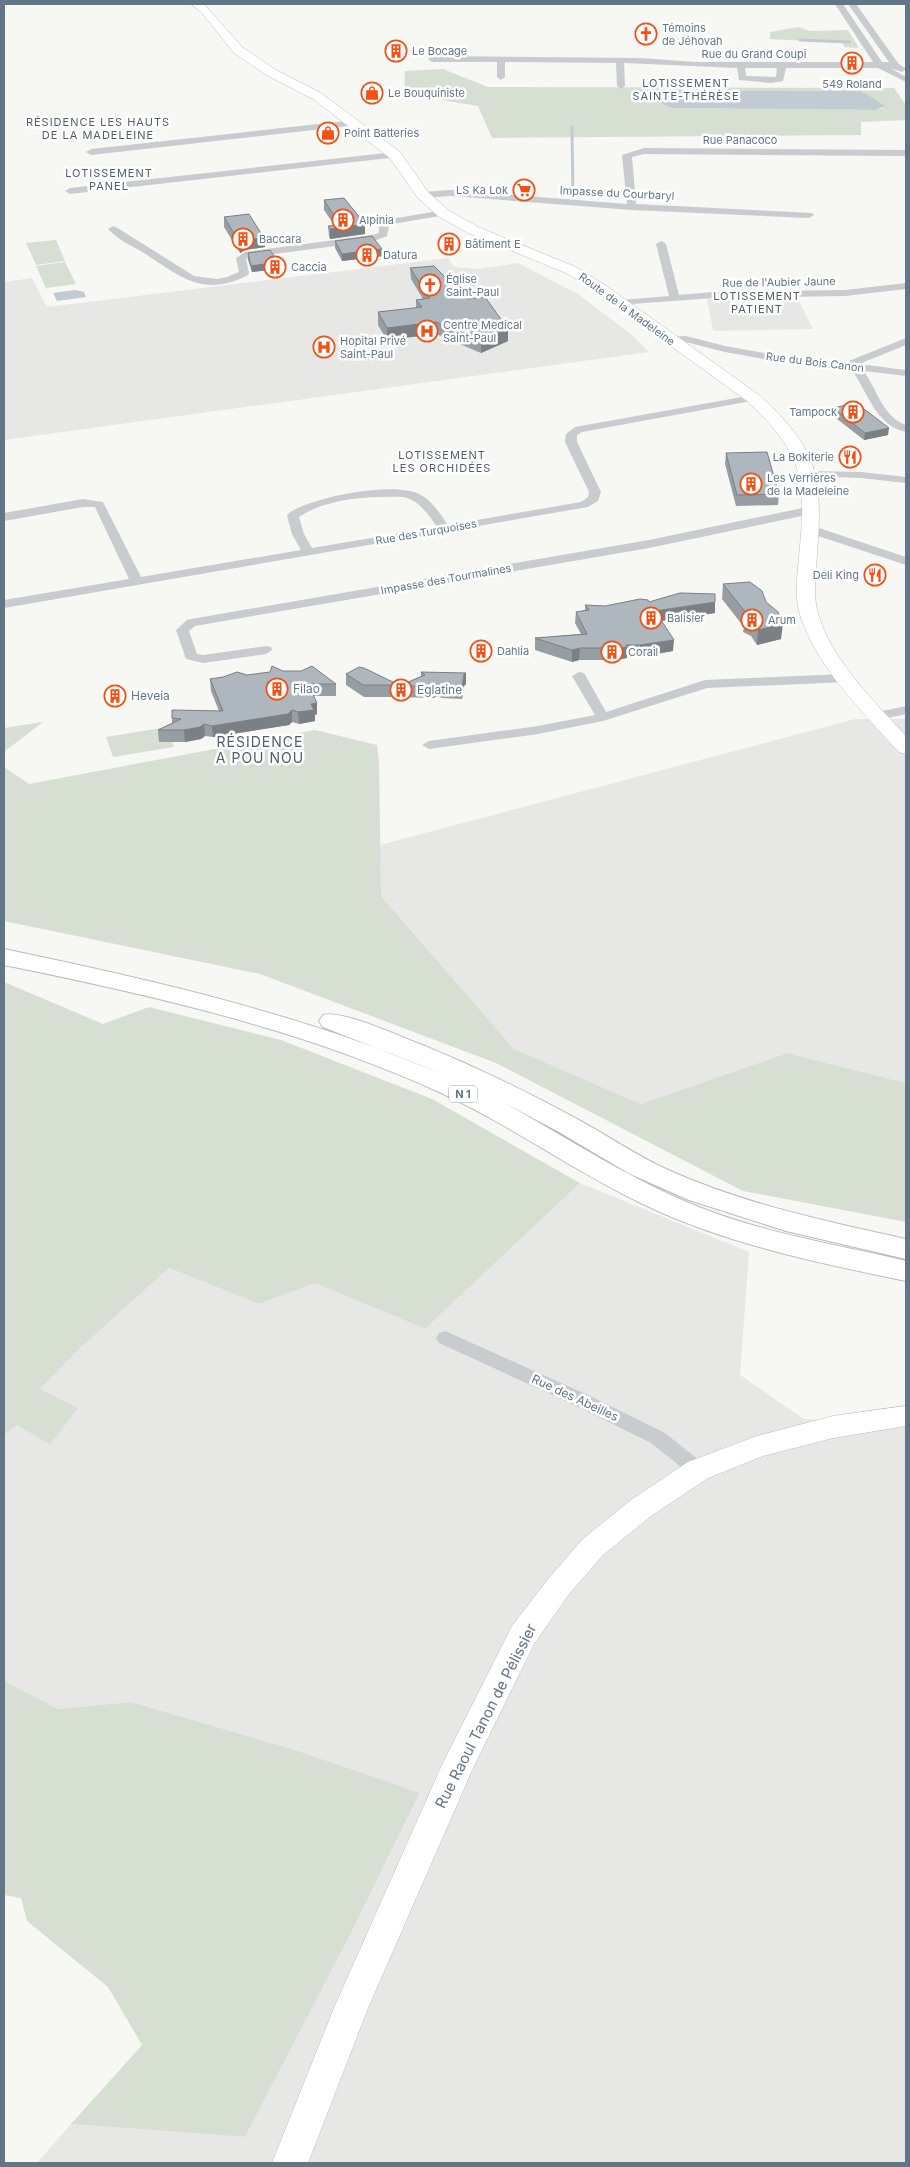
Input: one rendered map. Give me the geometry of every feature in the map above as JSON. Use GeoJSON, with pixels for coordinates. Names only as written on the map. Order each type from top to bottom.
{"type":"FeatureCollection","features":[{"type":"Feature","properties":{"kind":"main road","name":"Route de la Madeleine"},"geometry":{"type":"LineString","coordinates":[[202,6],[235,45],[272,73],[317,96],[356,123],[395,155],[423,195],[443,213],[473,230],[571,270],[621,303],[753,398],[791,438],[800,452],[808,474],[812,510],[805,596],[807,610],[813,626],[829,655],[846,678],[896,716]]}},
{"type":"Feature","properties":{"kind":"main road","name":"Route de la Madeleine"},"geometry":{"type":"LineString","coordinates":[[235,45],[315,90],[317,96]]}},
{"type":"Feature","properties":{"kind":"main road"},"geometry":{"type":"LineString","coordinates":[[235,45],[247,69],[272,73]]}},
{"type":"Feature","properties":{"kind":"main road","name":"Route de la Madeleine"},"geometry":{"type":"LineString","coordinates":[[807,576],[822,621],[832,639],[849,663],[896,716],[906,748]]}},
{"type":"Feature","properties":{"kind":"main road","name":"N 1"},"geometry":{"type":"LineString","coordinates":[[4,940],[94,958],[235,992],[304,1012],[391,1041],[485,1081],[668,1182],[722,1203],[784,1222],[906,1249]]}},
{"type":"Feature","properties":{"kind":"main road","name":"N 1"},"geometry":{"type":"LineString","coordinates":[[4,957],[166,992],[295,1027],[370,1054],[449,1086],[541,1134],[619,1180],[688,1214],[761,1237],[906,1271]]}},
{"type":"Feature","properties":{"kind":"main road","name":"Rue Raoul Tanon de Pélissier"},"geometry":{"type":"LineString","coordinates":[[290,2163],[351,2008],[458,1765],[523,1635],[559,1586],[593,1547],[641,1508],[698,1470],[756,1447],[823,1430],[906,1416]]}},
{"type":"Feature","properties":{"kind":"street"},"geometry":{"type":"LineString","coordinates":[[839,4],[880,65],[906,80]]}},
{"type":"Feature","properties":{"kind":"street"},"geometry":{"type":"LineString","coordinates":[[852,4],[896,64],[906,71]]}},
{"type":"Feature","properties":{"kind":"street","name":"Rue du Grand Coupi"},"geometry":{"type":"LineString","coordinates":[[432,59],[620,61],[696,66],[896,64]]}},
{"type":"Feature","properties":{"kind":"street"},"geometry":{"type":"LineString","coordinates":[[501,60],[501,77]]}},
{"type":"Feature","properties":{"kind":"street"},"geometry":{"type":"LineString","coordinates":[[620,61],[621,86]]}},
{"type":"Feature","properties":{"kind":"street"},"geometry":{"type":"LineString","coordinates":[[741,65],[742,78],[772,80],[780,79],[782,65]]}},
{"type":"Feature","properties":{"kind":"street"},"geometry":{"type":"LineString","coordinates":[[91,152],[356,123]]}},
{"type":"Feature","properties":{"kind":"street","name":"Rue Panacoco"},"geometry":{"type":"LineString","coordinates":[[632,207],[627,155],[644,151],[906,152]]}},
{"type":"Feature","properties":{"kind":"street"},"geometry":{"type":"LineString","coordinates":[[70,191],[395,155]]}},
{"type":"Feature","properties":{"kind":"street","name":"Impasse du Courbaryl"},"geometry":{"type":"LineString","coordinates":[[423,195],[450,193],[632,207],[809,215]]}},
{"type":"Feature","properties":{"kind":"street"},"geometry":{"type":"LineString","coordinates":[[113,229],[191,279],[217,282],[230,280],[244,273],[241,258],[248,254],[374,238],[384,234],[384,225],[389,222],[443,213]]}},
{"type":"Feature","properties":{"kind":"street"},"geometry":{"type":"LineString","coordinates":[[661,244],[674,297]]}},
{"type":"Feature","properties":{"kind":"street","name":"Rue de l'Aubier Jaune"},"geometry":{"type":"LineString","coordinates":[[621,303],[674,297],[845,293],[906,286]]}},
{"type":"Feature","properties":{"kind":"street","name":"Rue du Bois Canon"},"geometry":{"type":"LineString","coordinates":[[670,340],[686,339],[725,349],[798,361],[906,373]]}},
{"type":"Feature","properties":{"kind":"street"},"geometry":{"type":"LineString","coordinates":[[906,340],[851,366],[870,388],[885,418],[896,426],[906,429]]}},
{"type":"Feature","properties":{"kind":"street","name":"Rue du Bois Canon"},"geometry":{"type":"LineString","coordinates":[[696,358],[725,349]]}},
{"type":"Feature","properties":{"kind":"street","name":"Rue des Turquoises"},"geometry":{"type":"LineString","coordinates":[[4,604],[584,505],[594,499],[595,492],[571,442],[572,434],[579,429],[753,398]]}},
{"type":"Feature","properties":{"kind":"street"},"geometry":{"type":"LineString","coordinates":[[808,474],[861,475],[906,480]]}},
{"type":"Feature","properties":{"kind":"street"},"geometry":{"type":"LineString","coordinates":[[310,553],[298,534],[293,516],[304,508],[335,501],[391,492],[412,495],[425,504],[445,529]]}},
{"type":"Feature","properties":{"kind":"street"},"geometry":{"type":"LineString","coordinates":[[4,517],[83,503],[99,504],[137,582]]}},
{"type":"Feature","properties":{"kind":"street","name":"Impasse des Tourmalines"},"geometry":{"type":"LineString","coordinates":[[266,650],[203,659],[195,658],[191,656],[182,630],[191,623],[649,544],[812,510]]}},
{"type":"Feature","properties":{"kind":"street"},"geometry":{"type":"LineString","coordinates":[[810,529],[906,560]]}},
{"type":"Feature","properties":{"kind":"street"},"geometry":{"type":"LineString","coordinates":[[579,676],[603,717]]}},
{"type":"Feature","properties":{"kind":"street"},"geometry":{"type":"LineString","coordinates":[[429,745],[538,730],[603,717],[704,684],[846,678]]}},
{"type":"Feature","properties":{"kind":"street","name":"Rue des Abeilles"},"geometry":{"type":"LineString","coordinates":[[445,1338],[581,1400],[658,1438],[698,1470]]}},
{"type":"Feature","properties":{"kind":"shaded area"},"geometry":{"type":"Polygon","coordinates":[[[798,27],[809,31],[848,30],[859,48],[844,47],[843,43],[770,39],[770,32],[798,27]]]}},
{"type":"Feature","properties":{"kind":"shaded area"},"geometry":{"type":"Polygon","coordinates":[[[443,69],[488,87],[894,88],[906,105],[906,120],[861,122],[861,135],[492,138],[478,106],[404,94],[405,71],[443,69]],[[639,90],[676,108],[876,110],[884,108],[861,91],[639,90]]]}},
{"type":"Feature","properties":{"kind":"shaded area"},"geometry":{"type":"Polygon","coordinates":[[[638,90],[861,91],[885,106],[876,110],[676,108],[669,107],[638,90]]]}},
{"type":"Feature","properties":{"kind":"shaded area"},"geometry":{"type":"Polygon","coordinates":[[[56,240],[65,261],[36,265],[26,243],[56,240]]]}},
{"type":"Feature","properties":{"kind":"shaded area","name":"Hopital Privé Saint-Paul"},"geometry":{"type":"Polygon","coordinates":[[[448,258],[454,267],[479,269],[518,263],[578,294],[632,335],[649,352],[4,440],[4,282],[32,278],[47,307],[448,258]]]}},
{"type":"Feature","properties":{"kind":"shaded area"},"geometry":{"type":"Polygon","coordinates":[[[65,262],[76,284],[46,288],[36,266],[65,262]]]}},
{"type":"Feature","properties":{"kind":"shaded area"},"geometry":{"type":"Polygon","coordinates":[[[75,290],[84,292],[86,297],[57,301],[53,293],[75,290]]]}},
{"type":"Feature","properties":{"kind":"shaded area"},"geometry":{"type":"Polygon","coordinates":[[[707,299],[799,301],[813,329],[713,331],[707,299]]]}},
{"type":"Feature","properties":{"kind":"shaded area"},"geometry":{"type":"Polygon","coordinates":[[[855,719],[906,719],[906,1083],[787,1053],[641,1104],[514,1049],[381,896],[380,845],[855,719]]]}},
{"type":"Feature","properties":{"kind":"shaded area"},"geometry":{"type":"Polygon","coordinates":[[[43,722],[4,752],[4,728],[43,722]]]}},
{"type":"Feature","properties":{"kind":"shaded area"},"geometry":{"type":"Polygon","coordinates":[[[167,727],[174,747],[113,757],[106,737],[167,727]]]}},
{"type":"Feature","properties":{"kind":"shaded area"},"geometry":{"type":"Polygon","coordinates":[[[315,730],[377,745],[379,763],[381,896],[514,1049],[641,1104],[787,1053],[906,1083],[906,1222],[743,1191],[496,1063],[260,974],[4,921],[4,767],[29,784],[315,730]]]}},
{"type":"Feature","properties":{"kind":"shaded area"},"geometry":{"type":"Polygon","coordinates":[[[4,982],[103,1024],[149,1007],[281,1040],[432,1099],[580,1183],[425,1329],[315,1283],[259,1304],[169,1268],[79,1349],[40,1389],[78,1408],[50,1445],[17,1425],[4,1435],[4,982]]]}},
{"type":"Feature","properties":{"kind":"shaded area"},"geometry":{"type":"Polygon","coordinates":[[[580,1183],[749,1252],[740,1375],[804,1419],[906,1423],[906,2163],[37,2163],[71,2124],[245,2137],[350,1935],[420,1794],[292,1749],[131,1702],[58,1709],[4,1681],[4,1435],[17,1425],[50,1445],[40,1389],[79,1349],[169,1268],[259,1304],[315,1283],[425,1329],[580,1183]]]}},
{"type":"Feature","properties":{"kind":"shaded area"},"geometry":{"type":"Polygon","coordinates":[[[4,1681],[58,1709],[131,1702],[292,1749],[420,1793],[350,1935],[245,2137],[71,2124],[142,2045],[108,1987],[27,1921],[21,1898],[4,1895],[4,1681]]]}},
{"type":"Feature","properties":{"kind":"building"},"geometry":{"type":"Polygon","coordinates":[[[344,198],[365,224],[330,229],[328,226],[340,225],[324,200],[344,198]]]}},
{"type":"Feature","properties":{"kind":"building"},"geometry":{"type":"Polygon","coordinates":[[[249,214],[264,238],[244,240],[240,243],[224,217],[249,214]]]}},
{"type":"Feature","properties":{"kind":"building"},"geometry":{"type":"Polygon","coordinates":[[[372,236],[382,249],[342,254],[335,241],[372,236]]]}},
{"type":"Feature","properties":{"kind":"building"},"geometry":{"type":"Polygon","coordinates":[[[270,250],[278,262],[251,266],[248,253],[270,250]]]}},
{"type":"Feature","properties":{"kind":"building"},"geometry":{"type":"Polygon","coordinates":[[[434,266],[467,299],[485,297],[508,329],[481,340],[436,322],[387,328],[378,312],[422,307],[416,300],[430,298],[410,268],[434,266]]]}},
{"type":"Feature","properties":{"kind":"building"},"geometry":{"type":"Polygon","coordinates":[[[856,403],[889,428],[865,433],[833,408],[856,403]]]}},
{"type":"Feature","properties":{"kind":"building","name":"Les Verrières de la Madeleine"},"geometry":{"type":"Polygon","coordinates":[[[767,452],[779,494],[737,495],[726,453],[767,452]]]}},
{"type":"Feature","properties":{"kind":"building"},"geometry":{"type":"Polygon","coordinates":[[[750,582],[762,591],[766,602],[778,612],[783,624],[758,630],[752,621],[744,617],[746,613],[723,584],[750,582]]]}},
{"type":"Feature","properties":{"kind":"building"},"geometry":{"type":"Polygon","coordinates":[[[680,593],[715,594],[715,602],[655,611],[674,640],[626,645],[627,647],[611,650],[608,648],[580,648],[572,650],[535,638],[587,634],[576,612],[589,610],[585,605],[605,606],[640,599],[648,600],[649,602],[680,593]]]}},
{"type":"Feature","properties":{"kind":"building"},"geometry":{"type":"Polygon","coordinates":[[[272,666],[283,671],[301,671],[312,666],[336,684],[308,684],[317,703],[311,704],[314,710],[298,712],[292,710],[288,714],[212,726],[204,724],[200,727],[184,730],[158,730],[181,719],[172,718],[172,710],[223,711],[210,679],[237,672],[247,675],[270,672],[272,666]]]}},
{"type":"Feature","properties":{"kind":"building"},"geometry":{"type":"Polygon","coordinates":[[[359,667],[399,685],[363,685],[346,674],[359,667]]]}},
{"type":"Feature","properties":{"kind":"building"},"geometry":{"type":"Polygon","coordinates":[[[421,672],[466,673],[464,674],[462,687],[442,687],[438,684],[433,686],[399,686],[425,675],[421,672]]]}},
{"type":"Feature","properties":{"kind":"waterway"},"geometry":{"type":"LineString","coordinates":[[800,40],[850,42]]}},
{"type":"Feature","properties":{"kind":"waterway"},"geometry":{"type":"LineString","coordinates":[[572,127],[573,199]]}},
{"type":"Feature","properties":{"kind":"place","name":"Témoins de Jéhovah"},"geometry":{"type":"Point","coordinates":[646,34]}},
{"type":"Feature","properties":{"kind":"place","name":"Le Bocage"},"geometry":{"type":"Point","coordinates":[396,51]}},
{"type":"Feature","properties":{"kind":"place","name":"549 Roland"},"geometry":{"type":"Point","coordinates":[852,63]}},
{"type":"Feature","properties":{"kind":"place","name":"Le Bouquiniste"},"geometry":{"type":"Point","coordinates":[372,93]}},
{"type":"Feature","properties":{"kind":"place","name":"Point Batteries"},"geometry":{"type":"Point","coordinates":[328,133]}},
{"type":"Feature","properties":{"kind":"place","name":"LS Ka Lok"},"geometry":{"type":"Point","coordinates":[524,190]}},
{"type":"Feature","properties":{"kind":"place","name":"Alpinia"},"geometry":{"type":"Point","coordinates":[343,220]}},
{"type":"Feature","properties":{"kind":"place","name":"Baccara"},"geometry":{"type":"Point","coordinates":[243,239]}},
{"type":"Feature","properties":{"kind":"place","name":"Bâtiment E"},"geometry":{"type":"Point","coordinates":[449,244]}},
{"type":"Feature","properties":{"kind":"place","name":"Datura"},"geometry":{"type":"Point","coordinates":[367,255]}},
{"type":"Feature","properties":{"kind":"place","name":"Caccia"},"geometry":{"type":"Point","coordinates":[275,267]}},
{"type":"Feature","properties":{"kind":"place","name":"Église Saint-Paul"},"geometry":{"type":"Point","coordinates":[430,285]}},
{"type":"Feature","properties":{"kind":"place","name":"Centre Medical Saint-Paul"},"geometry":{"type":"Point","coordinates":[427,331]}},
{"type":"Feature","properties":{"kind":"place","name":"Hopital Privé Saint-Paul"},"geometry":{"type":"Point","coordinates":[324,347]}},
{"type":"Feature","properties":{"kind":"place","name":"Tampock"},"geometry":{"type":"Point","coordinates":[853,412]}},
{"type":"Feature","properties":{"kind":"place","name":"La Bokiterie"},"geometry":{"type":"Point","coordinates":[850,457]}},
{"type":"Feature","properties":{"kind":"place","name":"Les Verrières de la Madeleine"},"geometry":{"type":"Point","coordinates":[751,484]}},
{"type":"Feature","properties":{"kind":"place","name":"Deli King"},"geometry":{"type":"Point","coordinates":[875,575]}},
{"type":"Feature","properties":{"kind":"place","name":"Balisier"},"geometry":{"type":"Point","coordinates":[651,618]}},
{"type":"Feature","properties":{"kind":"place","name":"Arum"},"geometry":{"type":"Point","coordinates":[752,620]}},
{"type":"Feature","properties":{"kind":"place","name":"Dahlia"},"geometry":{"type":"Point","coordinates":[481,651]}},
{"type":"Feature","properties":{"kind":"place","name":"Corail"},"geometry":{"type":"Point","coordinates":[612,652]}},
{"type":"Feature","properties":{"kind":"place","name":"Filao"},"geometry":{"type":"Point","coordinates":[277,689]}},
{"type":"Feature","properties":{"kind":"place","name":"Eglatine"},"geometry":{"type":"Point","coordinates":[401,690]}},
{"type":"Feature","properties":{"kind":"place","name":"Heveia"},"geometry":{"type":"Point","coordinates":[115,696]}},
{"type":"Feature","properties":{"kind":"district","name":"LOTISSEMENT SAINTE-THÉRÈSE"},"geometry":{"type":"Point","coordinates":[686,89]}},
{"type":"Feature","properties":{"kind":"district","name":"RÉSIDENCE LES HAUTS DE LA MADELEINE"},"geometry":{"type":"Point","coordinates":[98,128]}},
{"type":"Feature","properties":{"kind":"district","name":"LOTISSEMENT PANEL"},"geometry":{"type":"Point","coordinates":[109,179]}},
{"type":"Feature","properties":{"kind":"district","name":"LOTISSEMENT PATIENT"},"geometry":{"type":"Point","coordinates":[757,302]}},
{"type":"Feature","properties":{"kind":"district","name":"LOTISSEMENT LES ORCHIDÉES"},"geometry":{"type":"Point","coordinates":[442,461]}},
{"type":"Feature","properties":{"kind":"district","name":"RÉSIDENCE A POU NOU"},"geometry":{"type":"Point","coordinates":[260,750]}}]}
